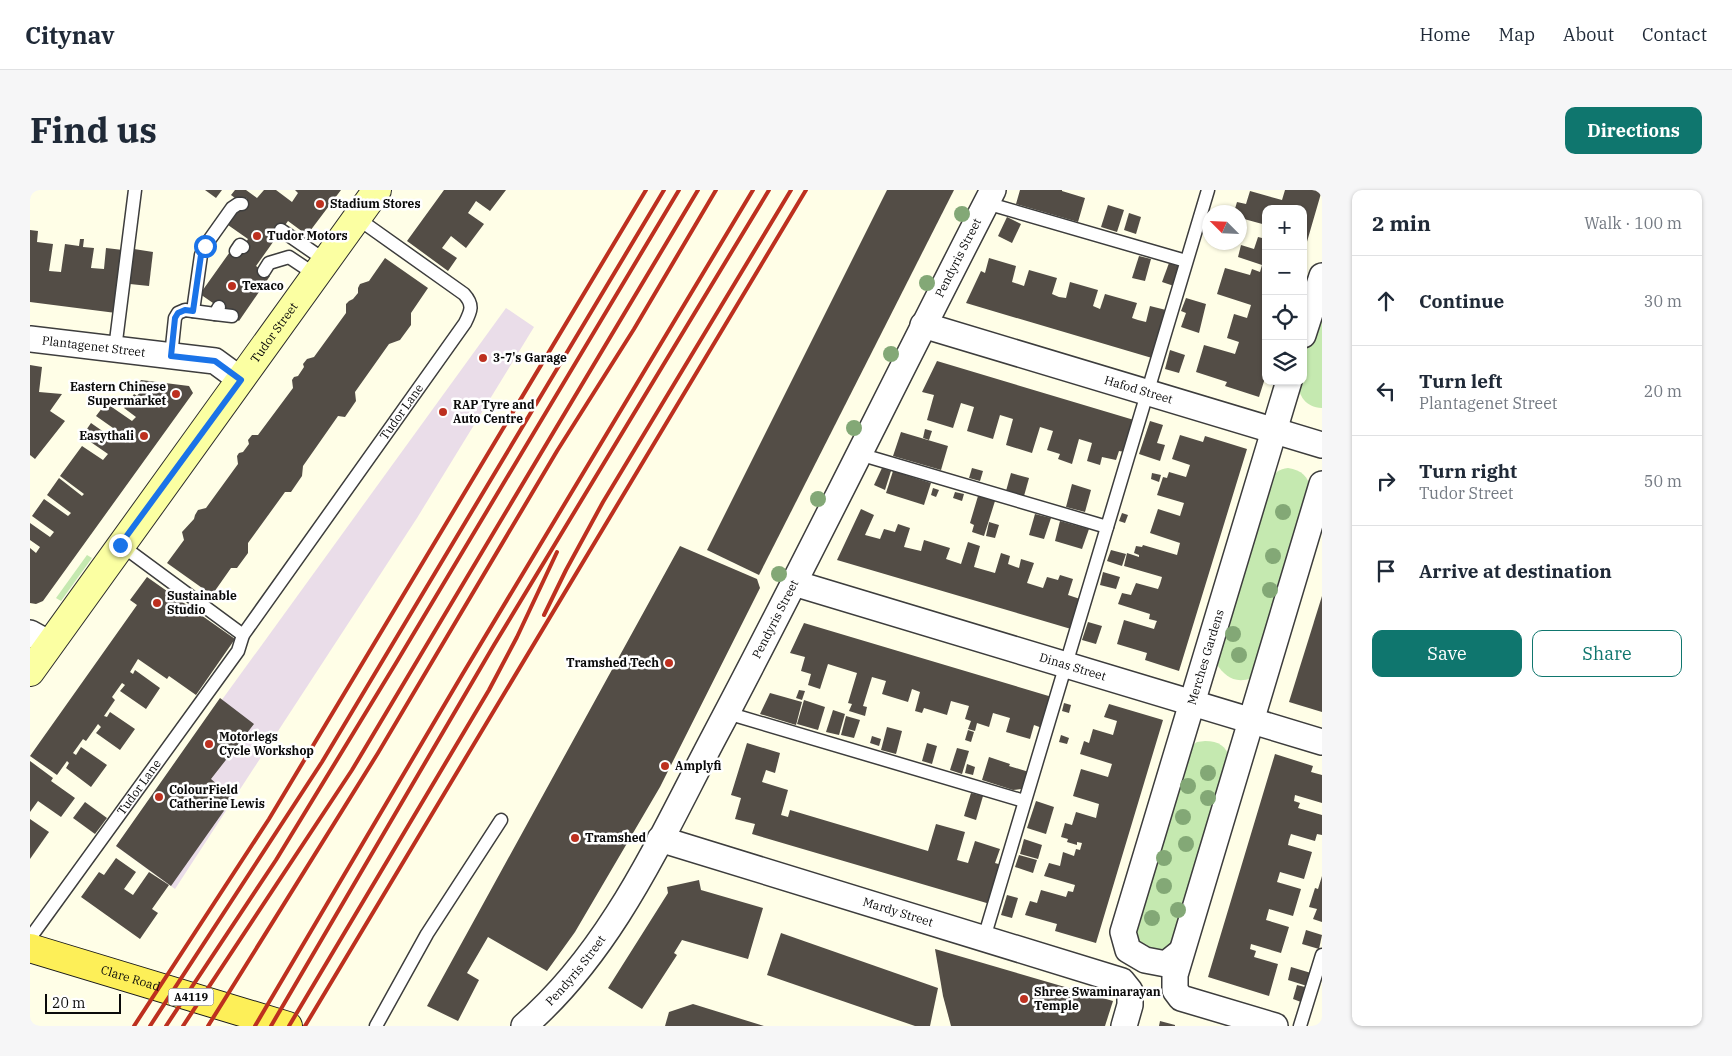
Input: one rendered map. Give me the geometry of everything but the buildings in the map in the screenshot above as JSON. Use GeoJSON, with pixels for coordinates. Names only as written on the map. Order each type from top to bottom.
{"type":"FeatureCollection","features":[{"type":"Feature","properties":{"kind":"main road","name":"Clare Road"},"geometry":{"type":"LineString","coordinates":[[30,948],[288,1026]]}},
{"type":"Feature","properties":{"kind":"street","name":"Tudor Street"},"geometry":{"type":"LineString","coordinates":[[30,672],[40,639],[120,545],[377,190]]}},
{"type":"Feature","properties":{"kind":"street","name":"Pendyris Street"},"geometry":{"type":"LineString","coordinates":[[524,1026],[554,998],[599,944],[612,925],[660,839],[794,583],[923,325],[990,197]]}},
{"type":"Feature","properties":{"kind":"street"},"geometry":{"type":"LineString","coordinates":[[1307,323],[1322,276]]}},
{"type":"Feature","properties":{"kind":"street","name":"Hafod Street"},"geometry":{"type":"LineString","coordinates":[[923,325],[1322,445]]}},
{"type":"Feature","properties":{"kind":"street","name":"Plantagenet Street"},"geometry":{"type":"LineString","coordinates":[[30,339],[215,361],[241,380]]}},
{"type":"Feature","properties":{"kind":"street","name":"Merches Gardens"},"geometry":{"type":"LineString","coordinates":[[1181,952],[1166,964],[1145,960],[1128,950],[1123,932],[1288,385]]}},
{"type":"Feature","properties":{"kind":"street"},"geometry":{"type":"LineString","coordinates":[[1275,1026],[1182,998],[1175,990],[1175,974],[1322,484]]}},
{"type":"Feature","properties":{"kind":"street","name":"Dinas Street"},"geometry":{"type":"LineString","coordinates":[[794,583],[1322,742]]}},
{"type":"Feature","properties":{"kind":"street","name":"Mardy Street"},"geometry":{"type":"LineString","coordinates":[[660,839],[1122,981],[1130,992],[1130,1005],[1124,1026]]}},
{"type":"Feature","properties":{"kind":"lane"},"geometry":{"type":"LineString","coordinates":[[115,349],[135,190]]}},
{"type":"Feature","properties":{"kind":"lane"},"geometry":{"type":"LineString","coordinates":[[984,938],[1208,190]]}},
{"type":"Feature","properties":{"kind":"lane"},"geometry":{"type":"LineString","coordinates":[[990,197],[1186,261]]}},
{"type":"Feature","properties":{"kind":"lane"},"geometry":{"type":"LineString","coordinates":[[193,311],[201,255],[205,246],[232,208],[242,204]]}},
{"type":"Feature","properties":{"kind":"lane","name":"Tudor Lane"},"geometry":{"type":"LineString","coordinates":[[30,938],[238,651],[243,635],[472,311],[471,303],[464,294],[357,218]]}},
{"type":"Feature","properties":{"kind":"lane"},"geometry":{"type":"LineString","coordinates":[[281,230],[321,268]]}},
{"type":"Feature","properties":{"kind":"lane"},"geometry":{"type":"LineString","coordinates":[[265,264],[289,257],[321,268]]}},
{"type":"Feature","properties":{"kind":"lane"},"geometry":{"type":"LineString","coordinates":[[193,311],[205,297]]}},
{"type":"Feature","properties":{"kind":"lane"},"geometry":{"type":"LineString","coordinates":[[171,356],[175,318],[178,313],[185,310],[217,310],[232,316]]}},
{"type":"Feature","properties":{"kind":"lane"},"geometry":{"type":"LineString","coordinates":[[859,454],[1107,527]]}},
{"type":"Feature","properties":{"kind":"lane"},"geometry":{"type":"LineString","coordinates":[[120,545],[243,635]]}},
{"type":"Feature","properties":{"kind":"lane"},"geometry":{"type":"LineString","coordinates":[[727,712],[1024,800]]}},
{"type":"Feature","properties":{"kind":"lane"},"geometry":{"type":"LineString","coordinates":[[376,1026],[427,934],[501,820]]}},
{"type":"Feature","properties":{"kind":"lane"},"geometry":{"type":"LineString","coordinates":[[1300,1026],[1322,955]]}},
{"type":"Feature","properties":{"kind":"shaded area"},"geometry":{"type":"Polygon","coordinates":[[[506,308],[534,327],[417,518],[175,889],[116,846],[506,308]]]}},
{"type":"Feature","properties":{"kind":"green space"},"geometry":{"type":"Polygon","coordinates":[[[1322,298],[1322,408],[1307,403],[1299,391],[1298,385],[1307,385],[1307,347],[1322,298]]]}},
{"type":"Feature","properties":{"kind":"green space"},"geometry":{"type":"Polygon","coordinates":[[[1288,468],[1297,470],[1304,475],[1311,489],[1252,678],[1236,680],[1223,672],[1216,663],[1268,482],[1276,472],[1288,468]]]}},
{"type":"Feature","properties":{"kind":"green space"},"geometry":{"type":"Polygon","coordinates":[[[87,555],[92,558],[61,601],[56,598],[87,555]]]}},
{"type":"Feature","properties":{"kind":"green space"},"geometry":{"type":"Polygon","coordinates":[[[1205,741],[1221,745],[1230,759],[1177,943],[1159,954],[1137,943],[1135,921],[1190,747],[1197,742],[1205,741]]]}},
{"type":"Feature","properties":{"kind":"railway"},"geometry":{"type":"LineString","coordinates":[[134,1026],[269,819],[646,190]]}},
{"type":"Feature","properties":{"kind":"railway"},"geometry":{"type":"LineString","coordinates":[[150,1026],[322,762],[664,190]]}},
{"type":"Feature","properties":{"kind":"railway"},"geometry":{"type":"LineString","coordinates":[[166,1026],[276,860],[679,190]]}},
{"type":"Feature","properties":{"kind":"railway"},"geometry":{"type":"LineString","coordinates":[[183,1026],[352,770],[698,190]]}},
{"type":"Feature","properties":{"kind":"railway"},"geometry":{"type":"LineString","coordinates":[[208,1026],[378,753],[557,451],[634,329],[716,190]]}},
{"type":"Feature","properties":{"kind":"railway"},"geometry":{"type":"LineString","coordinates":[[255,1026],[462,675],[753,190]]}},
{"type":"Feature","properties":{"kind":"railway"},"geometry":{"type":"LineString","coordinates":[[271,1026],[494,645],[769,190]]}},
{"type":"Feature","properties":{"kind":"railway"},"geometry":{"type":"LineString","coordinates":[[544,615],[603,502],[791,190]]}},
{"type":"Feature","properties":{"kind":"railway"},"geometry":{"type":"LineString","coordinates":[[305,1026],[806,190]]}},
{"type":"Feature","properties":{"kind":"railway"},"geometry":{"type":"LineString","coordinates":[[289,1026],[489,690],[517,637],[557,552]]}},
{"type":"Feature","properties":{"kind":"place","name":"Stadium Stores"},"geometry":{"type":"Point","coordinates":[320,204]}},
{"type":"Feature","properties":{"kind":"place","name":"Tudor Motors"},"geometry":{"type":"Point","coordinates":[257,236]}},
{"type":"Feature","properties":{"kind":"place","name":"Texaco"},"geometry":{"type":"Point","coordinates":[232,286]}},
{"type":"Feature","properties":{"kind":"place","name":"3-7's Garage"},"geometry":{"type":"Point","coordinates":[483,358]}},
{"type":"Feature","properties":{"kind":"place","name":"Eastern Chinese Supermarket"},"geometry":{"type":"Point","coordinates":[176,394]}},
{"type":"Feature","properties":{"kind":"place","name":"RAP Tyre and Auto Centre"},"geometry":{"type":"Point","coordinates":[443,412]}},
{"type":"Feature","properties":{"kind":"place","name":"Easythali"},"geometry":{"type":"Point","coordinates":[144,436]}},
{"type":"Feature","properties":{"kind":"place","name":"Sustainable Studio"},"geometry":{"type":"Point","coordinates":[157,603]}},
{"type":"Feature","properties":{"kind":"place","name":"Tramshed Tech"},"geometry":{"type":"Point","coordinates":[669,663]}},
{"type":"Feature","properties":{"kind":"place","name":"Motorlegs Cycle Workshop"},"geometry":{"type":"Point","coordinates":[209,744]}},
{"type":"Feature","properties":{"kind":"place","name":"Amplyfi"},"geometry":{"type":"Point","coordinates":[665,766]}},
{"type":"Feature","properties":{"kind":"place","name":"ColourField Catherine Lewis"},"geometry":{"type":"Point","coordinates":[159,797]}},
{"type":"Feature","properties":{"kind":"place","name":"Tramshed"},"geometry":{"type":"Point","coordinates":[575,838]}},
{"type":"Feature","properties":{"kind":"place","name":"Shree Swaminarayan Temple"},"geometry":{"type":"Point","coordinates":[1024,999]}},
{"type":"Feature","properties":{"kind":"route"},"geometry":{"type":"LineString","coordinates":[[120,545],[241,380],[215,361],[171,356],[175,318],[178,313],[185,310],[193,311],[201,255],[205,246]]}}]}
